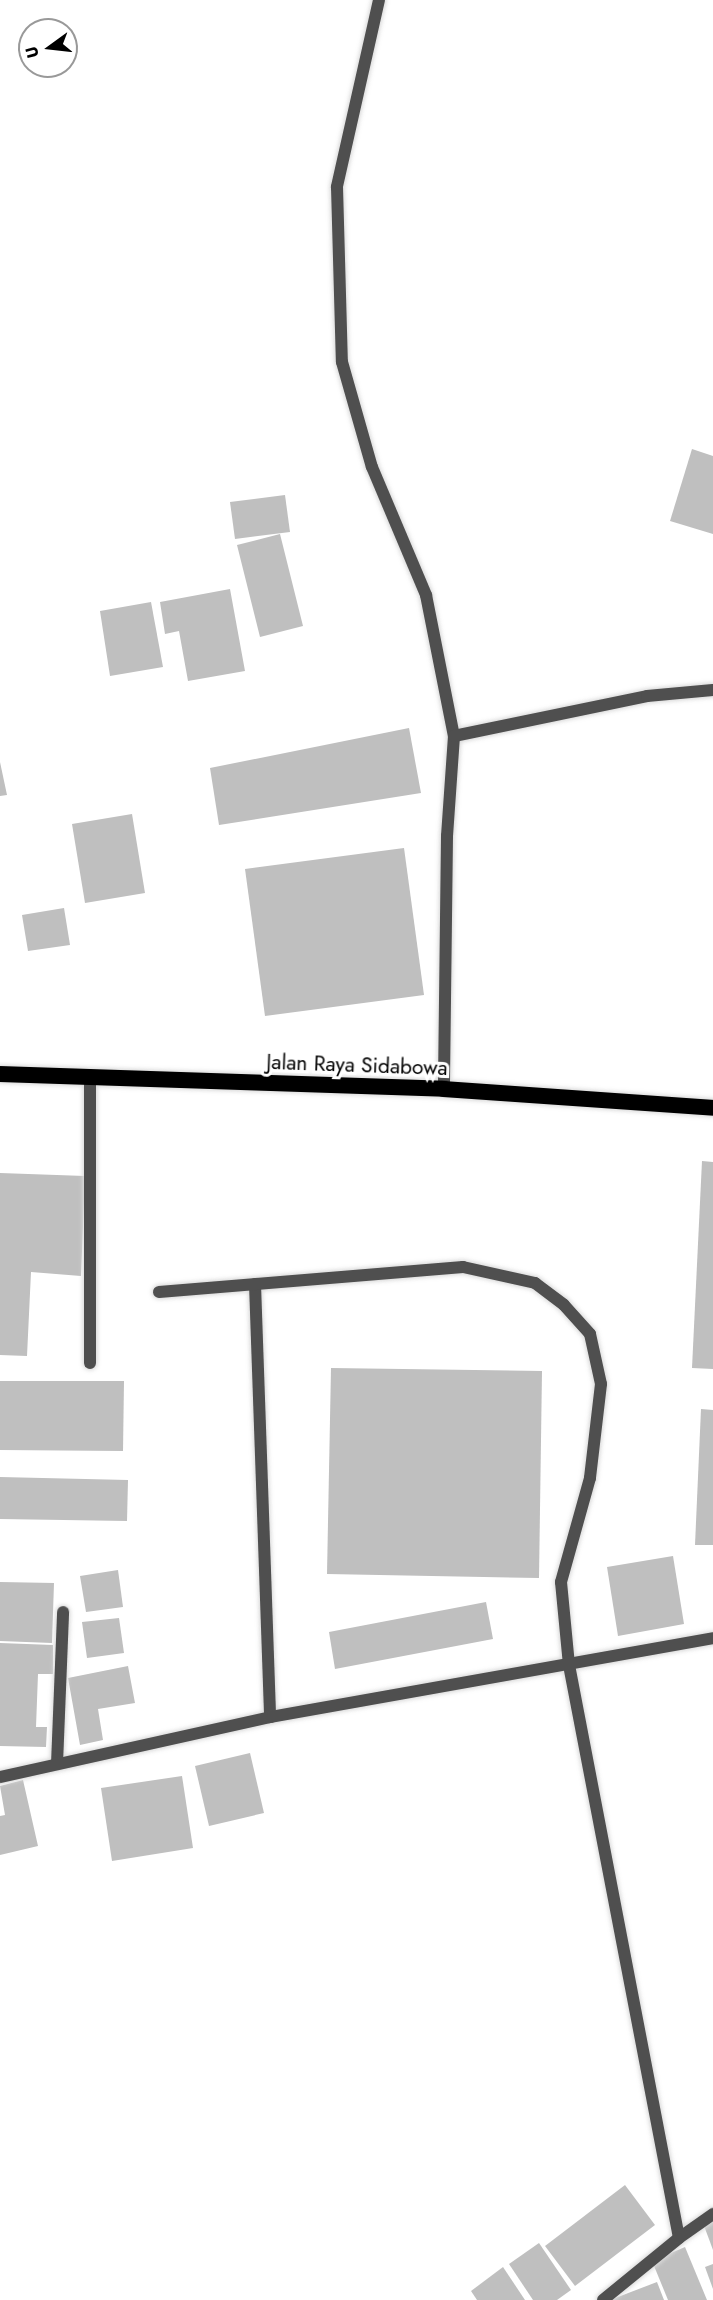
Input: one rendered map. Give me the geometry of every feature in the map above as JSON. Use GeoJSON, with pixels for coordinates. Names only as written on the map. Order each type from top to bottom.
{"type":"FeatureCollection","features":[{"type":"Feature","properties":{"kind":"highway","name":"Jalan Raya Sidabowa"},"geometry":{"type":"LineString","coordinates":[[0,1074],[90,1080],[444,1089],[713,1108]]}},
{"type":"Feature","properties":{"kind":"street"},"geometry":{"type":"LineString","coordinates":[[379,0],[338,187],[342,362],[372,467],[426,595],[454,736],[447,836],[444,1089]]}},
{"type":"Feature","properties":{"kind":"street"},"geometry":{"type":"LineString","coordinates":[[454,736],[647,696],[713,690]]}},
{"type":"Feature","properties":{"kind":"street"},"geometry":{"type":"LineString","coordinates":[[90,1080],[90,1363]]}},
{"type":"Feature","properties":{"kind":"street"},"geometry":{"type":"LineString","coordinates":[[159,1292],[464,1267],[535,1283],[590,1334],[601,1383],[590,1478],[561,1581],[569,1665],[679,2238]]}},
{"type":"Feature","properties":{"kind":"street"},"geometry":{"type":"LineString","coordinates":[[255,1284],[270,1717]]}},
{"type":"Feature","properties":{"kind":"street"},"geometry":{"type":"LineString","coordinates":[[57,1764],[63,1612]]}},
{"type":"Feature","properties":{"kind":"street"},"geometry":{"type":"LineString","coordinates":[[0,1777],[270,1717],[713,1638]]}},
{"type":"Feature","properties":{"kind":"street"},"geometry":{"type":"LineString","coordinates":[[603,2300],[679,2238],[713,2214]]}},
{"type":"Feature","properties":{"kind":"building"},"geometry":{"type":"Polygon","coordinates":[[[692,449],[713,456],[713,534],[670,521],[692,449]]]}},
{"type":"Feature","properties":{"kind":"building"},"geometry":{"type":"Polygon","coordinates":[[[285,495],[290,532],[235,539],[230,502],[285,495]]]}},
{"type":"Feature","properties":{"kind":"building"},"geometry":{"type":"Polygon","coordinates":[[[280,534],[303,626],[260,637],[237,545],[280,534]]]}},
{"type":"Feature","properties":{"kind":"building"},"geometry":{"type":"Polygon","coordinates":[[[230,589],[245,671],[188,681],[179,631],[165,634],[160,602],[230,589]]]}},
{"type":"Feature","properties":{"kind":"building"},"geometry":{"type":"Polygon","coordinates":[[[151,602],[163,667],[110,676],[100,611],[151,602]]]}},
{"type":"Feature","properties":{"kind":"building"},"geometry":{"type":"Polygon","coordinates":[[[409,728],[421,793],[219,825],[210,768],[409,728]]]}},
{"type":"Feature","properties":{"kind":"building"},"geometry":{"type":"Polygon","coordinates":[[[0,762],[7,795],[0,796],[0,762]]]}},
{"type":"Feature","properties":{"kind":"building"},"geometry":{"type":"Polygon","coordinates":[[[132,814],[145,893],[85,903],[72,824],[132,814]]]}},
{"type":"Feature","properties":{"kind":"building"},"geometry":{"type":"Polygon","coordinates":[[[404,848],[424,995],[265,1016],[245,869],[404,848]]]}},
{"type":"Feature","properties":{"kind":"building"},"geometry":{"type":"Polygon","coordinates":[[[64,908],[70,945],[28,951],[22,915],[64,908]]]}},
{"type":"Feature","properties":{"kind":"building"},"geometry":{"type":"Polygon","coordinates":[[[702,1161],[713,1162],[713,1369],[692,1368],[702,1161]]]}},
{"type":"Feature","properties":{"kind":"building"},"geometry":{"type":"Polygon","coordinates":[[[0,1173],[85,1176],[81,1276],[31,1272],[27,1356],[0,1355],[0,1173]]]}},
{"type":"Feature","properties":{"kind":"building"},"geometry":{"type":"Polygon","coordinates":[[[331,1368],[542,1371],[539,1578],[327,1574],[331,1368]]]}},
{"type":"Feature","properties":{"kind":"building"},"geometry":{"type":"Polygon","coordinates":[[[0,1381],[124,1381],[123,1451],[0,1450],[0,1381]]]}},
{"type":"Feature","properties":{"kind":"building"},"geometry":{"type":"Polygon","coordinates":[[[701,1409],[713,1410],[713,1545],[695,1545],[701,1409]]]}},
{"type":"Feature","properties":{"kind":"building"},"geometry":{"type":"Polygon","coordinates":[[[0,1477],[128,1480],[127,1521],[0,1519],[0,1477]]]}},
{"type":"Feature","properties":{"kind":"building"},"geometry":{"type":"Polygon","coordinates":[[[673,1556],[684,1624],[618,1636],[607,1567],[673,1556]]]}},
{"type":"Feature","properties":{"kind":"building"},"geometry":{"type":"Polygon","coordinates":[[[118,1570],[123,1607],[86,1612],[80,1576],[118,1570]]]}},
{"type":"Feature","properties":{"kind":"building"},"geometry":{"type":"Polygon","coordinates":[[[0,1582],[54,1583],[52,1643],[0,1641],[0,1582]]]}},
{"type":"Feature","properties":{"kind":"building"},"geometry":{"type":"Polygon","coordinates":[[[486,1602],[493,1639],[335,1669],[329,1632],[486,1602]]]}},
{"type":"Feature","properties":{"kind":"building"},"geometry":{"type":"Polygon","coordinates":[[[119,1618],[124,1653],[87,1658],[82,1622],[119,1618]]]}},
{"type":"Feature","properties":{"kind":"building"},"geometry":{"type":"Polygon","coordinates":[[[0,1643],[53,1645],[53,1674],[38,1674],[36,1727],[47,1727],[46,1747],[0,1746],[0,1643]]]}},
{"type":"Feature","properties":{"kind":"building"},"geometry":{"type":"Polygon","coordinates":[[[128,1666],[135,1703],[98,1709],[103,1740],[80,1745],[68,1678],[128,1666]]]}},
{"type":"Feature","properties":{"kind":"building"},"geometry":{"type":"Polygon","coordinates":[[[250,1753],[264,1813],[209,1826],[195,1766],[250,1753]]]}},
{"type":"Feature","properties":{"kind":"building"},"geometry":{"type":"Polygon","coordinates":[[[182,1776],[193,1848],[112,1861],[101,1788],[182,1776]]]}},
{"type":"Feature","properties":{"kind":"building"},"geometry":{"type":"Polygon","coordinates":[[[23,1780],[38,1846],[0,1855],[0,1816],[5,1815],[0,1786],[23,1780]]]}},
{"type":"Feature","properties":{"kind":"building"},"geometry":{"type":"Polygon","coordinates":[[[625,2185],[655,2225],[575,2286],[545,2246],[625,2185]]]}},
{"type":"Feature","properties":{"kind":"building"},"geometry":{"type":"Polygon","coordinates":[[[713,2219],[713,2250],[703,2223],[713,2219]]]}},
{"type":"Feature","properties":{"kind":"building"},"geometry":{"type":"Polygon","coordinates":[[[539,2243],[571,2290],[557,2300],[533,2300],[509,2264],[539,2243]]]}},
{"type":"Feature","properties":{"kind":"building"},"geometry":{"type":"Polygon","coordinates":[[[685,2247],[707,2300],[668,2300],[652,2261],[685,2247]]]}},
{"type":"Feature","properties":{"kind":"building"},"geometry":{"type":"Polygon","coordinates":[[[713,2264],[713,2289],[705,2267],[713,2264]]]}},
{"type":"Feature","properties":{"kind":"building"},"geometry":{"type":"Polygon","coordinates":[[[503,2267],[525,2300],[477,2300],[471,2291],[503,2267]]]}},
{"type":"Feature","properties":{"kind":"building"},"geometry":{"type":"Polygon","coordinates":[[[657,2282],[664,2300],[610,2300],[657,2282]]]}}]}
